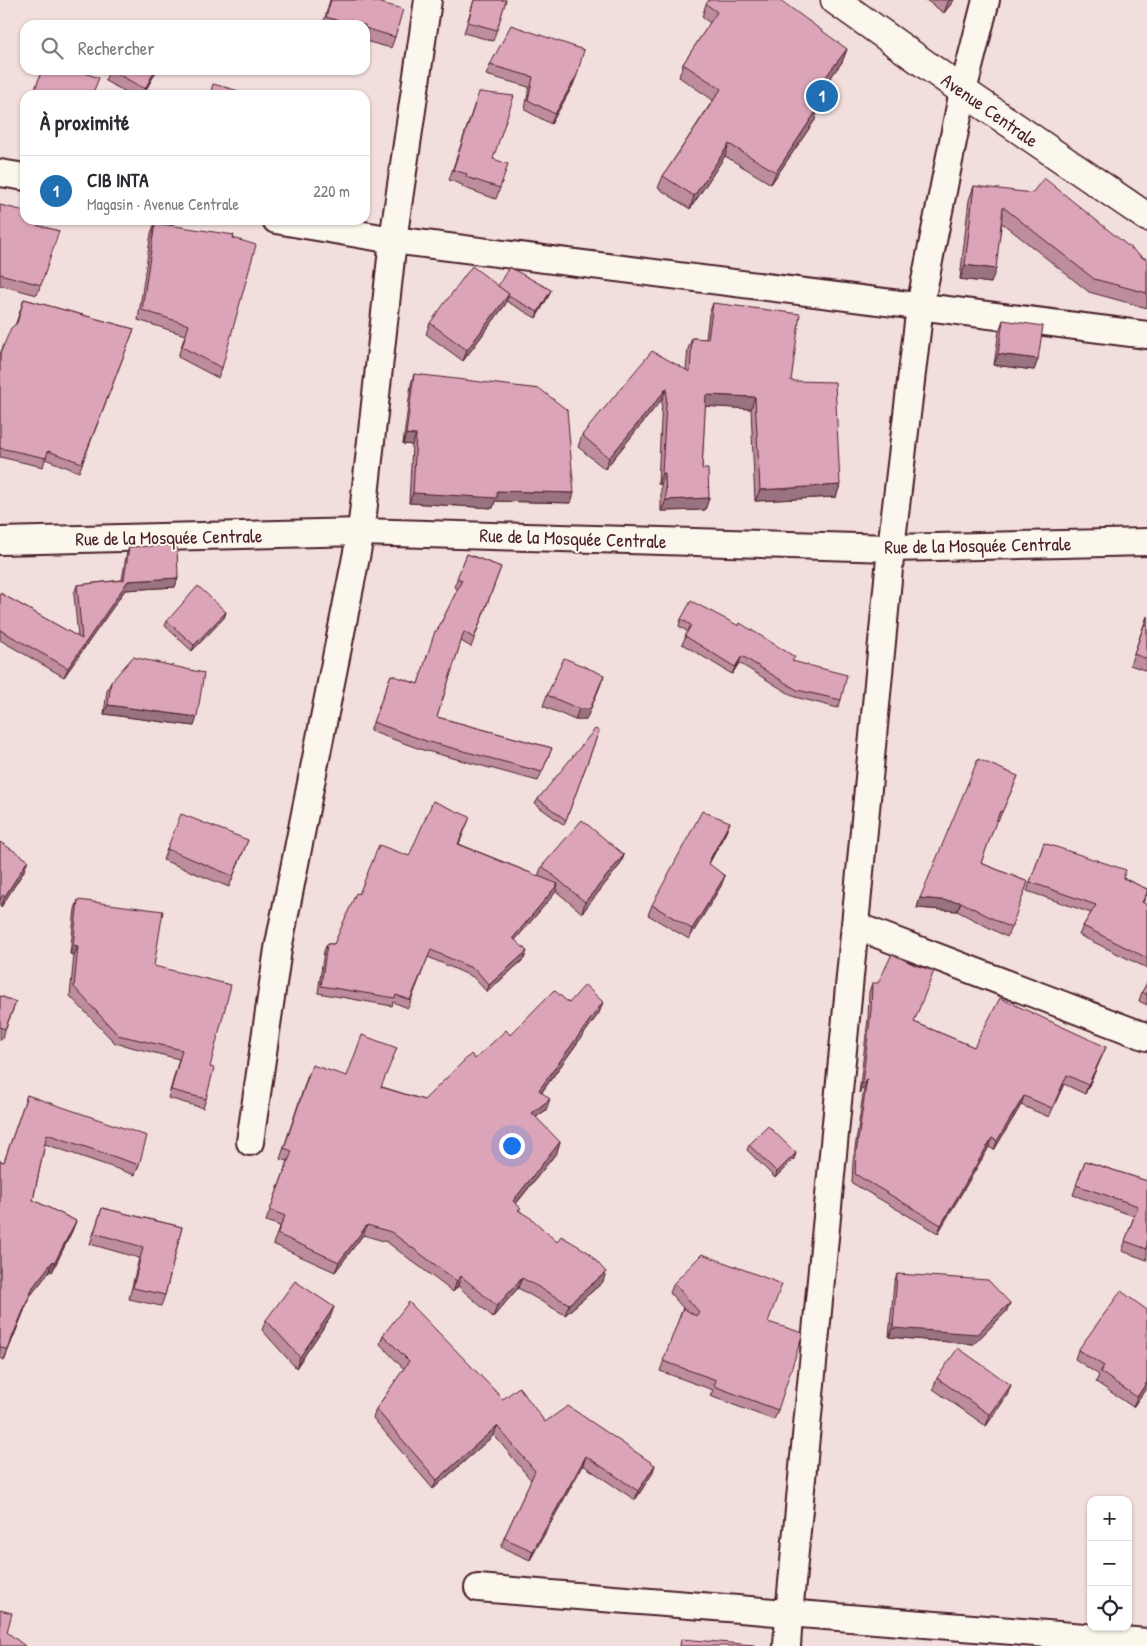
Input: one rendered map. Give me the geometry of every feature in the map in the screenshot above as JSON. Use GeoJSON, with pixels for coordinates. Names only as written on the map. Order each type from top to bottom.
{"type":"FeatureCollection","features":[{"type":"Feature","properties":{"kind":"main road","name":"Avenue Centrale"},"geometry":{"type":"LineString","coordinates":[[835,0],[963,92],[1147,217]]}},
{"type":"Feature","properties":{"kind":"street"},"geometry":{"type":"LineString","coordinates":[[250,1142],[278,950],[361,532],[393,240],[428,0]]}},
{"type":"Feature","properties":{"kind":"street"},"geometry":{"type":"LineString","coordinates":[[787,1646],[891,548],[920,306],[963,92],[986,0]]}},
{"type":"Feature","properties":{"kind":"street"},"geometry":{"type":"LineString","coordinates":[[0,173],[20,176]]}},
{"type":"Feature","properties":{"kind":"street"},"geometry":{"type":"LineString","coordinates":[[305,225],[393,240],[1147,334]]}},
{"type":"Feature","properties":{"kind":"street","name":"Rue de la Mosquée Centrale"},"geometry":{"type":"LineString","coordinates":[[0,541],[361,532],[891,548],[1147,542]]}},
{"type":"Feature","properties":{"kind":"street"},"geometry":{"type":"LineString","coordinates":[[856,926],[1147,1037]]}},
{"type":"Feature","properties":{"kind":"street"},"geometry":{"type":"LineString","coordinates":[[478,1588],[1147,1642]]}},
{"type":"Feature","properties":{"kind":"building"},"geometry":{"type":"Polygon","coordinates":[[[331,0],[370,0],[403,9],[395,37],[370,30],[370,20],[336,20],[326,17],[331,0]]]}},
{"type":"Feature","properties":{"kind":"building"},"geometry":{"type":"Polygon","coordinates":[[[474,0],[506,0],[497,30],[468,22],[474,0]]]}},
{"type":"Feature","properties":{"kind":"building"},"geometry":{"type":"Polygon","coordinates":[[[709,0],[780,0],[847,49],[808,100],[819,107],[776,172],[729,144],[694,196],[663,176],[721,89],[683,64],[717,12],[706,4],[709,0]]]}},
{"type":"Feature","properties":{"kind":"building"},"geometry":{"type":"Polygon","coordinates":[[[511,25],[584,50],[577,75],[555,114],[528,100],[533,77],[490,65],[511,25]]]}},
{"type":"Feature","properties":{"kind":"building"},"geometry":{"type":"Polygon","coordinates":[[[40,75],[90,75],[99,78],[94,90],[35,90],[40,75]]]}},
{"type":"Feature","properties":{"kind":"building"},"geometry":{"type":"Polygon","coordinates":[[[119,75],[152,75],[145,89],[119,75]]]}},
{"type":"Feature","properties":{"kind":"building"},"geometry":{"type":"Polygon","coordinates":[[[213,84],[235,90],[211,90],[213,84]]]}},
{"type":"Feature","properties":{"kind":"building"},"geometry":{"type":"Polygon","coordinates":[[[479,92],[514,96],[493,159],[508,164],[500,188],[466,177],[467,174],[453,170],[479,92]]]}},
{"type":"Feature","properties":{"kind":"building"},"geometry":{"type":"Polygon","coordinates":[[[1044,178],[1143,258],[1147,259],[1147,293],[1094,279],[1003,207],[996,269],[965,265],[974,186],[1032,193],[1044,178]]]}},
{"type":"Feature","properties":{"kind":"building"},"geometry":{"type":"Polygon","coordinates":[[[0,205],[20,210],[20,225],[36,225],[59,231],[41,285],[0,274],[0,205]]]}},
{"type":"Feature","properties":{"kind":"building"},"geometry":{"type":"Polygon","coordinates":[[[155,225],[168,225],[234,235],[233,238],[256,245],[222,368],[182,347],[189,325],[142,310],[155,225]]]}},
{"type":"Feature","properties":{"kind":"building"},"geometry":{"type":"Polygon","coordinates":[[[472,266],[509,294],[467,350],[430,323],[472,266]]]}},
{"type":"Feature","properties":{"kind":"building"},"geometry":{"type":"Polygon","coordinates":[[[509,267],[551,290],[538,312],[508,296],[509,294],[498,286],[509,267]]]}},
{"type":"Feature","properties":{"kind":"building"},"geometry":{"type":"Polygon","coordinates":[[[24,299],[134,329],[82,463],[48,451],[46,458],[0,448],[0,354],[11,328],[17,323],[24,299]]]}},
{"type":"Feature","properties":{"kind":"building"},"geometry":{"type":"Polygon","coordinates":[[[713,303],[800,314],[791,381],[835,382],[840,485],[760,490],[755,397],[706,395],[702,469],[708,469],[709,498],[666,500],[665,473],[662,473],[667,388],[609,458],[582,435],[652,351],[690,372],[692,338],[708,339],[713,303]]]}},
{"type":"Feature","properties":{"kind":"building"},"geometry":{"type":"Polygon","coordinates":[[[1003,320],[1043,326],[1038,359],[998,354],[1003,320]]]}},
{"type":"Feature","properties":{"kind":"building"},"geometry":{"type":"Polygon","coordinates":[[[414,374],[540,389],[567,410],[574,493],[497,491],[497,498],[413,493],[416,435],[406,434],[414,374]]]}},
{"type":"Feature","properties":{"kind":"building"},"geometry":{"type":"Polygon","coordinates":[[[177,545],[178,578],[128,581],[68,668],[0,630],[0,593],[82,639],[77,585],[124,580],[129,547],[177,545]]]}},
{"type":"Feature","properties":{"kind":"building"},"geometry":{"type":"Polygon","coordinates":[[[467,554],[501,567],[474,638],[464,632],[437,717],[552,748],[542,772],[426,741],[373,722],[391,675],[418,684],[435,631],[437,631],[462,580],[457,578],[467,554]]]}},
{"type":"Feature","properties":{"kind":"building"},"geometry":{"type":"Polygon","coordinates":[[[198,586],[226,612],[194,645],[167,621],[198,586]]]}},
{"type":"Feature","properties":{"kind":"building"},"geometry":{"type":"Polygon","coordinates":[[[691,601],[739,626],[740,623],[795,657],[792,661],[847,675],[841,700],[797,690],[742,656],[735,667],[685,636],[691,625],[681,619],[691,601]]]}},
{"type":"Feature","properties":{"kind":"building"},"geometry":{"type":"Polygon","coordinates":[[[1147,617],[1147,659],[1134,654],[1147,617]]]}},
{"type":"Feature","properties":{"kind":"building"},"geometry":{"type":"Polygon","coordinates":[[[133,657],[204,673],[197,717],[108,705],[111,682],[133,657]]]}},
{"type":"Feature","properties":{"kind":"building"},"geometry":{"type":"Polygon","coordinates":[[[564,658],[604,675],[590,709],[579,709],[547,695],[564,658]]]}},
{"type":"Feature","properties":{"kind":"building"},"geometry":{"type":"Polygon","coordinates":[[[595,729],[599,731],[566,820],[538,799],[595,729]]]}},
{"type":"Feature","properties":{"kind":"building"},"geometry":{"type":"Polygon","coordinates":[[[978,759],[1018,776],[1002,812],[1000,811],[981,863],[1028,882],[1011,928],[961,902],[920,898],[978,759]]]}},
{"type":"Feature","properties":{"kind":"building"},"geometry":{"type":"Polygon","coordinates":[[[433,801],[470,817],[458,844],[558,884],[513,938],[527,951],[489,985],[476,970],[431,950],[410,1000],[396,995],[395,998],[321,986],[327,944],[334,944],[356,893],[359,894],[379,845],[409,856],[433,801]]]}},
{"type":"Feature","properties":{"kind":"building"},"geometry":{"type":"Polygon","coordinates":[[[702,811],[730,822],[708,863],[725,876],[692,929],[652,905],[702,811]]]}},
{"type":"Feature","properties":{"kind":"building"},"geometry":{"type":"Polygon","coordinates":[[[181,814],[248,840],[233,876],[167,849],[181,814]]]}},
{"type":"Feature","properties":{"kind":"building"},"geometry":{"type":"Polygon","coordinates":[[[582,820],[624,855],[585,902],[542,866],[582,820]]]}},
{"type":"Feature","properties":{"kind":"building"},"geometry":{"type":"Polygon","coordinates":[[[0,842],[28,860],[5,896],[3,895],[0,900],[0,842]]]}},
{"type":"Feature","properties":{"kind":"building"},"geometry":{"type":"Polygon","coordinates":[[[1044,843],[1126,870],[1123,878],[1147,889],[1142,902],[1147,905],[1147,958],[1083,926],[1096,905],[1030,882],[1044,843]]]}},
{"type":"Feature","properties":{"kind":"building"},"geometry":{"type":"Polygon","coordinates":[[[78,900],[163,911],[154,966],[231,985],[210,1067],[214,1068],[206,1099],[171,1090],[182,1050],[118,1035],[74,987],[78,946],[73,945],[78,900]]]}},
{"type":"Feature","properties":{"kind":"building"},"geometry":{"type":"Polygon","coordinates":[[[892,954],[915,965],[934,971],[914,1022],[974,1047],[1000,998],[1106,1047],[1088,1085],[1067,1075],[1052,1108],[1024,1096],[997,1141],[992,1138],[941,1225],[855,1174],[856,1153],[867,1079],[862,1084],[871,1011],[872,983],[878,983],[892,954]]]}},
{"type":"Feature","properties":{"kind":"building"},"geometry":{"type":"Polygon","coordinates":[[[1147,983],[1147,995],[1142,992],[1147,983]]]}},
{"type":"Feature","properties":{"kind":"building"},"geometry":{"type":"Polygon","coordinates":[[[585,985],[603,1002],[539,1090],[550,1099],[532,1113],[560,1142],[513,1201],[521,1208],[518,1210],[532,1219],[557,1242],[561,1236],[588,1252],[606,1272],[569,1304],[522,1278],[497,1306],[461,1276],[457,1281],[391,1232],[367,1225],[339,1262],[277,1234],[285,1216],[270,1210],[292,1151],[284,1148],[312,1065],[347,1076],[362,1035],[397,1048],[381,1087],[424,1100],[471,1054],[475,1059],[506,1030],[510,1035],[554,990],[569,1003],[585,985]]]}},
{"type":"Feature","properties":{"kind":"building"},"geometry":{"type":"Polygon","coordinates":[[[0,996],[16,1002],[5,1029],[0,1027],[0,996]]]}},
{"type":"Feature","properties":{"kind":"building"},"geometry":{"type":"Polygon","coordinates":[[[27,1095],[147,1136],[139,1165],[47,1134],[33,1200],[76,1221],[55,1262],[53,1261],[33,1287],[7,1350],[0,1347],[0,1161],[4,1162],[27,1095]]]}},
{"type":"Feature","properties":{"kind":"building"},"geometry":{"type":"Polygon","coordinates":[[[768,1126],[796,1153],[777,1172],[749,1145],[768,1126]]]}},
{"type":"Feature","properties":{"kind":"building"},"geometry":{"type":"Polygon","coordinates":[[[1085,1161],[1147,1181],[1147,1249],[1125,1241],[1138,1206],[1076,1185],[1085,1161]]]}},
{"type":"Feature","properties":{"kind":"building"},"geometry":{"type":"Polygon","coordinates":[[[102,1208],[182,1227],[165,1295],[133,1288],[143,1247],[94,1233],[102,1208]]]}},
{"type":"Feature","properties":{"kind":"building"},"geometry":{"type":"Polygon","coordinates":[[[702,1254],[782,1284],[768,1322],[803,1333],[778,1410],[714,1386],[716,1380],[663,1361],[683,1308],[696,1316],[699,1312],[674,1283],[702,1254]]]}},
{"type":"Feature","properties":{"kind":"building"},"geometry":{"type":"Polygon","coordinates":[[[897,1274],[988,1280],[1010,1303],[977,1334],[893,1328],[897,1274]]]}},
{"type":"Feature","properties":{"kind":"building"},"geometry":{"type":"Polygon","coordinates":[[[295,1281],[334,1307],[300,1357],[266,1320],[295,1281]]]}},
{"type":"Feature","properties":{"kind":"building"},"geometry":{"type":"Polygon","coordinates":[[[1121,1291],[1147,1310],[1147,1382],[1137,1397],[1100,1372],[1104,1366],[1078,1350],[1121,1291]]]}},
{"type":"Feature","properties":{"kind":"building"},"geometry":{"type":"Polygon","coordinates":[[[409,1302],[503,1399],[519,1387],[545,1422],[568,1406],[655,1465],[638,1491],[586,1456],[533,1551],[504,1538],[535,1471],[497,1426],[437,1480],[376,1409],[409,1361],[383,1335],[409,1302]]]}},
{"type":"Feature","properties":{"kind":"building"},"geometry":{"type":"Polygon","coordinates":[[[958,1348],[1011,1385],[990,1415],[937,1378],[958,1348]]]}},
{"type":"Feature","properties":{"kind":"building"},"geometry":{"type":"Polygon","coordinates":[[[0,1610],[12,1613],[7,1632],[25,1646],[0,1646],[0,1610]]]}},
{"type":"Feature","properties":{"kind":"building"},"geometry":{"type":"Polygon","coordinates":[[[681,1639],[754,1645],[754,1646],[680,1646],[681,1639]]]}},
{"type":"Feature","properties":{"kind":"place","name":"CIB INTA"},"geometry":{"type":"Point","coordinates":[822,96]}}]}
